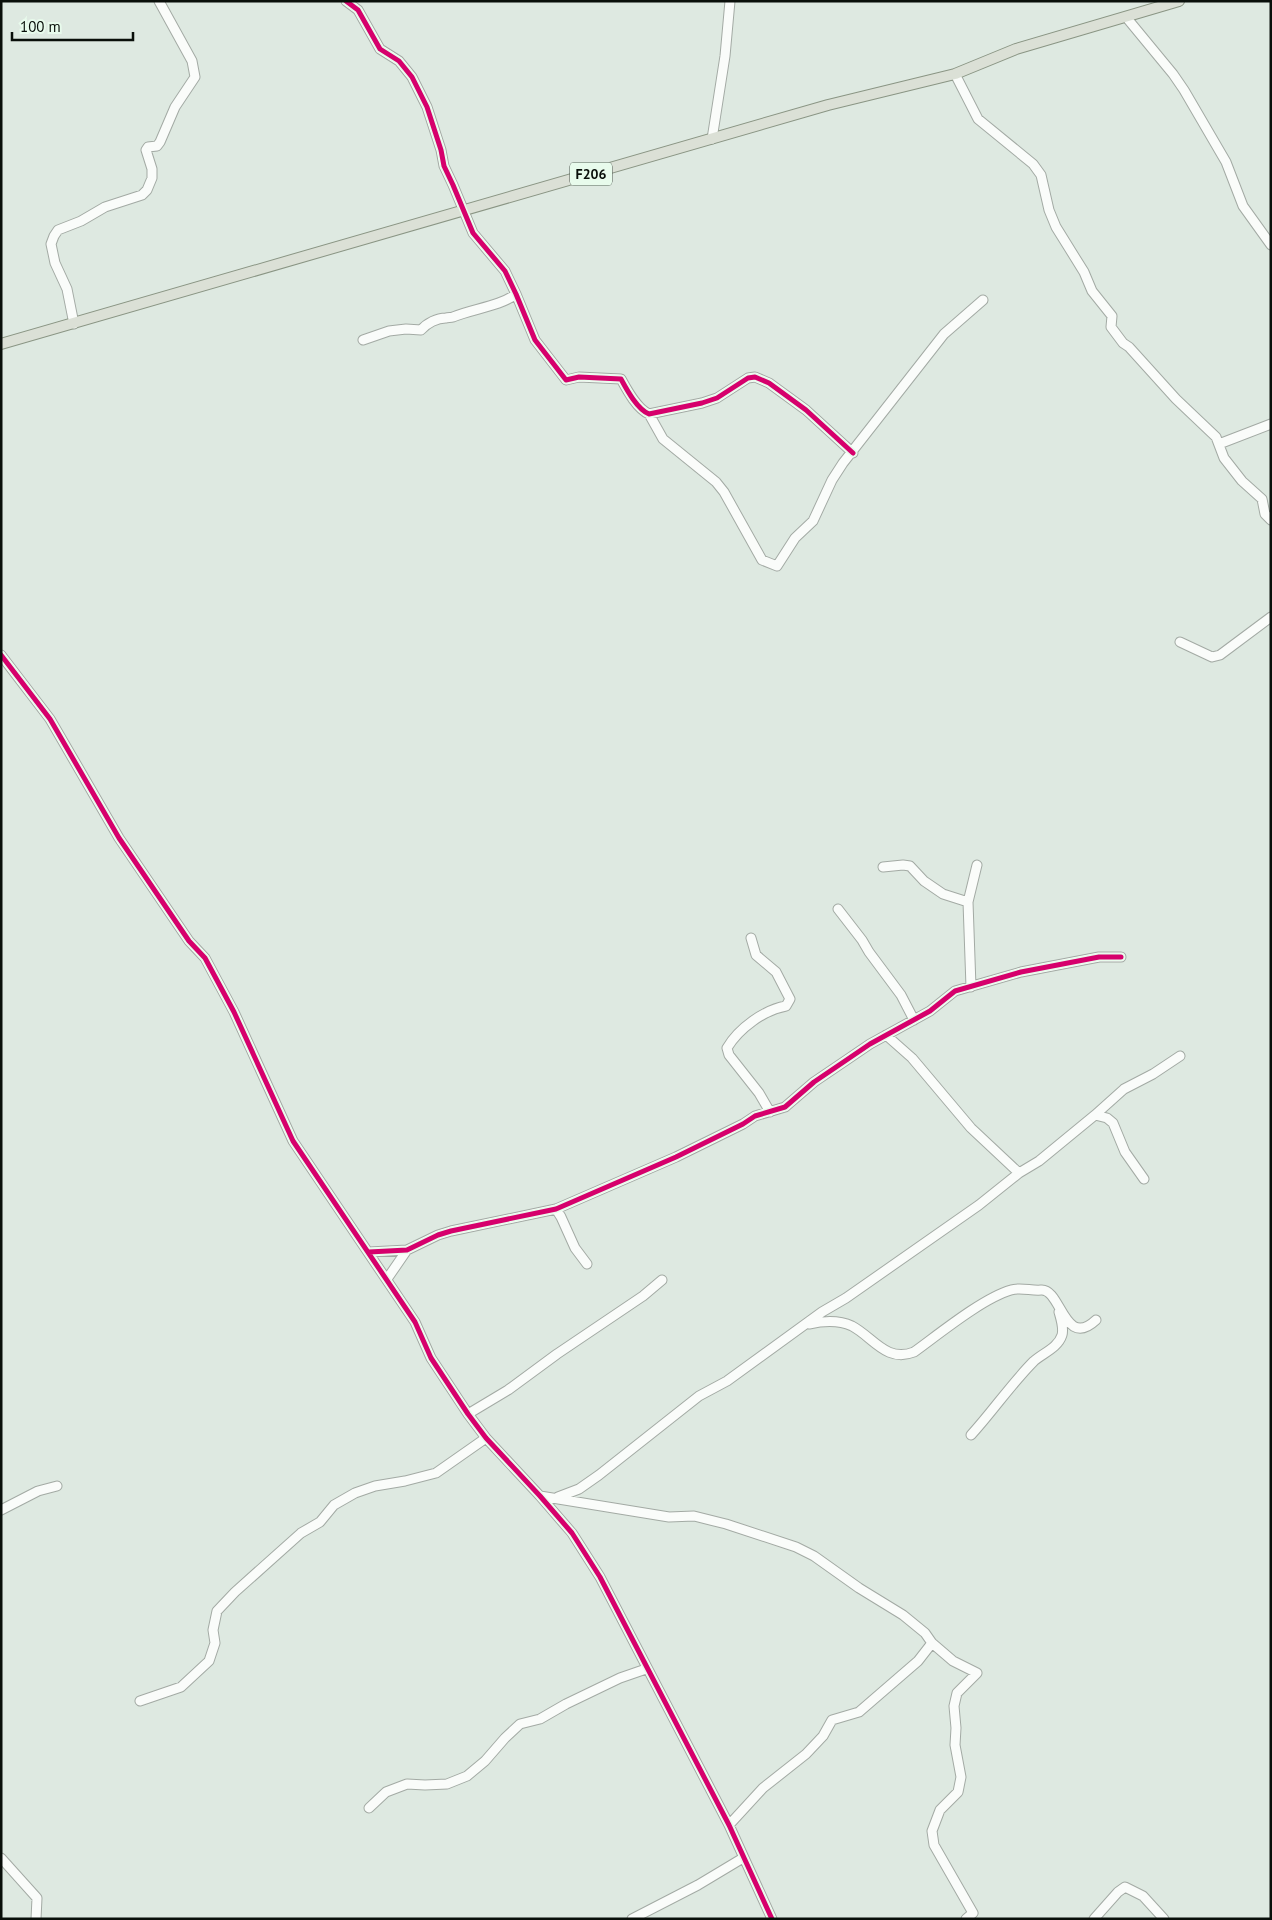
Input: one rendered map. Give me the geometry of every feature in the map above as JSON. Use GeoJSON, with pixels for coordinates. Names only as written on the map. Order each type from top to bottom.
{"type":"FeatureCollection","features":[{"type":"Feature","properties":{"kind":"main road","name":"F206"},"geometry":{"type":"LineString","coordinates":[[1,344],[828,105],[954,74],[1016,49],[1180,1]]}},
{"type":"Feature","properties":{"kind":"street"},"geometry":{"type":"LineString","coordinates":[[74,324],[68,289],[55,263],[51,244],[54,236],[58,230],[81,221],[104,207],[142,196],[152,178],[152,169],[146,150],[148,147],[157,146],[160,142],[175,107],[195,77],[192,62],[159,1]]}},
{"type":"Feature","properties":{"kind":"street"},"geometry":{"type":"LineString","coordinates":[[346,1],[358,10],[380,49],[400,61],[412,77],[427,107],[441,150],[444,166],[463,212],[473,233],[505,271],[535,340],[566,380],[579,377],[621,379],[637,402],[649,414],[662,440],[716,482],[724,492],[762,560],[777,566],[795,538],[813,521],[832,480],[843,463],[853,453],[944,334],[983,300]]}},
{"type":"Feature","properties":{"kind":"street"},"geometry":{"type":"LineString","coordinates":[[712,139],[725,56],[730,1]]}},
{"type":"Feature","properties":{"kind":"street"},"geometry":{"type":"LineString","coordinates":[[1126,17],[1174,74],[1226,162],[1243,206],[1271,245]]}},
{"type":"Feature","properties":{"kind":"street"},"geometry":{"type":"LineString","coordinates":[[954,74],[978,119],[1033,164],[1040,175],[1049,210],[1056,227],[1084,272],[1092,291],[1112,316],[1111,327],[1123,343],[1129,346],[1176,399],[1216,437],[1224,458],[1232,469],[1262,499],[1265,514],[1271,520]]}},
{"type":"Feature","properties":{"kind":"street"},"geometry":{"type":"LineString","coordinates":[[363,340],[388,331],[421,330],[425,325],[438,319],[452,318],[484,306],[508,300],[516,294]]}},
{"type":"Feature","properties":{"kind":"street"},"geometry":{"type":"LineString","coordinates":[[649,414],[716,398],[748,378],[755,377],[769,382],[806,410],[853,453]]}},
{"type":"Feature","properties":{"kind":"street"},"geometry":{"type":"LineString","coordinates":[[1219,444],[1271,424]]}},
{"type":"Feature","properties":{"kind":"street"},"geometry":{"type":"LineString","coordinates":[[1180,642],[1212,656],[1220,656],[1271,617]]}},
{"type":"Feature","properties":{"kind":"street"},"geometry":{"type":"LineString","coordinates":[[1,655],[50,719],[119,838],[189,941],[205,958],[234,1012],[293,1141],[415,1322],[431,1358],[486,1438],[572,1533],[600,1577],[728,1824],[772,1919]]}},
{"type":"Feature","properties":{"kind":"street"},"geometry":{"type":"LineString","coordinates":[[883,868],[903,865],[910,866],[928,884],[943,894],[968,902]]}},
{"type":"Feature","properties":{"kind":"street"},"geometry":{"type":"LineString","coordinates":[[971,987],[968,902],[977,865]]}},
{"type":"Feature","properties":{"kind":"street"},"geometry":{"type":"LineString","coordinates":[[838,909],[901,995],[914,1020]]}},
{"type":"Feature","properties":{"kind":"street"},"geometry":{"type":"LineString","coordinates":[[751,938],[756,955],[776,972],[790,998],[786,1006],[774,1008],[755,1020],[732,1040],[727,1048],[729,1055],[759,1093],[770,1112]]}},
{"type":"Feature","properties":{"kind":"street"},"geometry":{"type":"LineString","coordinates":[[369,1252],[407,1250],[451,1231],[556,1209],[676,1158],[744,1124],[755,1116],[785,1107],[814,1082],[886,1035],[930,1011],[955,991],[1037,969],[1100,957],[1121,957]]}},
{"type":"Feature","properties":{"kind":"street"},"geometry":{"type":"LineString","coordinates":[[886,1035],[912,1058],[970,1128],[1018,1174]]}},
{"type":"Feature","properties":{"kind":"street"},"geometry":{"type":"LineString","coordinates":[[558,1497],[579,1489],[599,1475],[698,1396],[727,1381],[774,1345],[846,1298],[979,1205],[1018,1174],[1039,1161],[1124,1089],[1153,1074],[1180,1056]]}},
{"type":"Feature","properties":{"kind":"street"},"geometry":{"type":"LineString","coordinates":[[1095,1115],[1107,1118],[1113,1123],[1125,1152],[1144,1179]]}},
{"type":"Feature","properties":{"kind":"street"},"geometry":{"type":"LineString","coordinates":[[556,1209],[575,1248],[587,1264]]}},
{"type":"Feature","properties":{"kind":"street"},"geometry":{"type":"LineString","coordinates":[[387,1280],[407,1250]]}},
{"type":"Feature","properties":{"kind":"street"},"geometry":{"type":"LineString","coordinates":[[468,1414],[508,1390],[557,1354],[643,1296],[662,1280]]}},
{"type":"Feature","properties":{"kind":"street"},"geometry":{"type":"LineString","coordinates":[[806,1324],[822,1321],[838,1322],[852,1326],[882,1348],[904,1356],[914,1352],[987,1302],[1013,1289],[1035,1292],[1044,1290],[1050,1292],[1062,1322],[1062,1334],[1056,1344],[1036,1359],[1020,1376],[971,1435]]}},
{"type":"Feature","properties":{"kind":"street"},"geometry":{"type":"LineString","coordinates":[[1056,1304],[1069,1321],[1080,1329],[1089,1327],[1096,1320]]}},
{"type":"Feature","properties":{"kind":"street"},"geometry":{"type":"LineString","coordinates":[[140,1701],[181,1687],[209,1661],[215,1643],[212,1630],[218,1611],[235,1592],[301,1533],[320,1522],[334,1505],[355,1493],[375,1486],[406,1481],[436,1472],[486,1438]]}},
{"type":"Feature","properties":{"kind":"street"},"geometry":{"type":"LineString","coordinates":[[1,1510],[38,1491],[57,1486]]}},
{"type":"Feature","properties":{"kind":"street"},"geometry":{"type":"LineString","coordinates":[[540,1496],[558,1497],[669,1517],[694,1516],[726,1524],[796,1548],[814,1556],[903,1615],[925,1633],[932,1643],[952,1661],[978,1673],[957,1693],[954,1706],[955,1745],[961,1777],[958,1792],[940,1810],[932,1831],[934,1845],[973,1913],[966,1919]]}},
{"type":"Feature","properties":{"kind":"street"},"geometry":{"type":"LineString","coordinates":[[728,1824],[763,1788],[806,1754],[823,1736],[832,1720],[858,1712],[918,1662],[932,1643]]}},
{"type":"Feature","properties":{"kind":"street"},"geometry":{"type":"LineString","coordinates":[[369,1808],[386,1792],[407,1784],[447,1784],[467,1776],[485,1761],[520,1724],[540,1719],[620,1678],[646,1669]]}},
{"type":"Feature","properties":{"kind":"street"},"geometry":{"type":"LineString","coordinates":[[1,1858],[37,1898],[36,1919]]}},
{"type":"Feature","properties":{"kind":"street"},"geometry":{"type":"LineString","coordinates":[[632,1919],[698,1885],[743,1858]]}},
{"type":"Feature","properties":{"kind":"street"},"geometry":{"type":"LineString","coordinates":[[1094,1919],[1118,1892],[1126,1887],[1143,1896],[1164,1919]]}},
{"type":"Feature","properties":{"kind":"cycle path"},"geometry":{"type":"LineString","coordinates":[[346,1],[358,10],[380,49],[399,61],[412,77],[427,107],[441,150],[444,166],[473,233],[505,271],[535,340],[566,380],[579,377],[621,379],[636,404],[649,414],[717,398],[748,378],[755,377],[769,383],[806,410],[853,453]]}},
{"type":"Feature","properties":{"kind":"cycle path"},"geometry":{"type":"LineString","coordinates":[[1,655],[50,719],[119,838],[189,941],[205,958],[234,1012],[293,1141],[415,1322],[431,1358],[486,1438],[572,1533],[600,1577],[729,1825],[772,1919]]}},
{"type":"Feature","properties":{"kind":"cycle path"},"geometry":{"type":"LineString","coordinates":[[369,1252],[407,1250],[451,1231],[556,1209],[676,1157],[743,1124],[755,1116],[785,1107],[814,1082],[870,1044],[930,1011],[955,991],[1021,972],[1099,957],[1121,957]]}}]}
